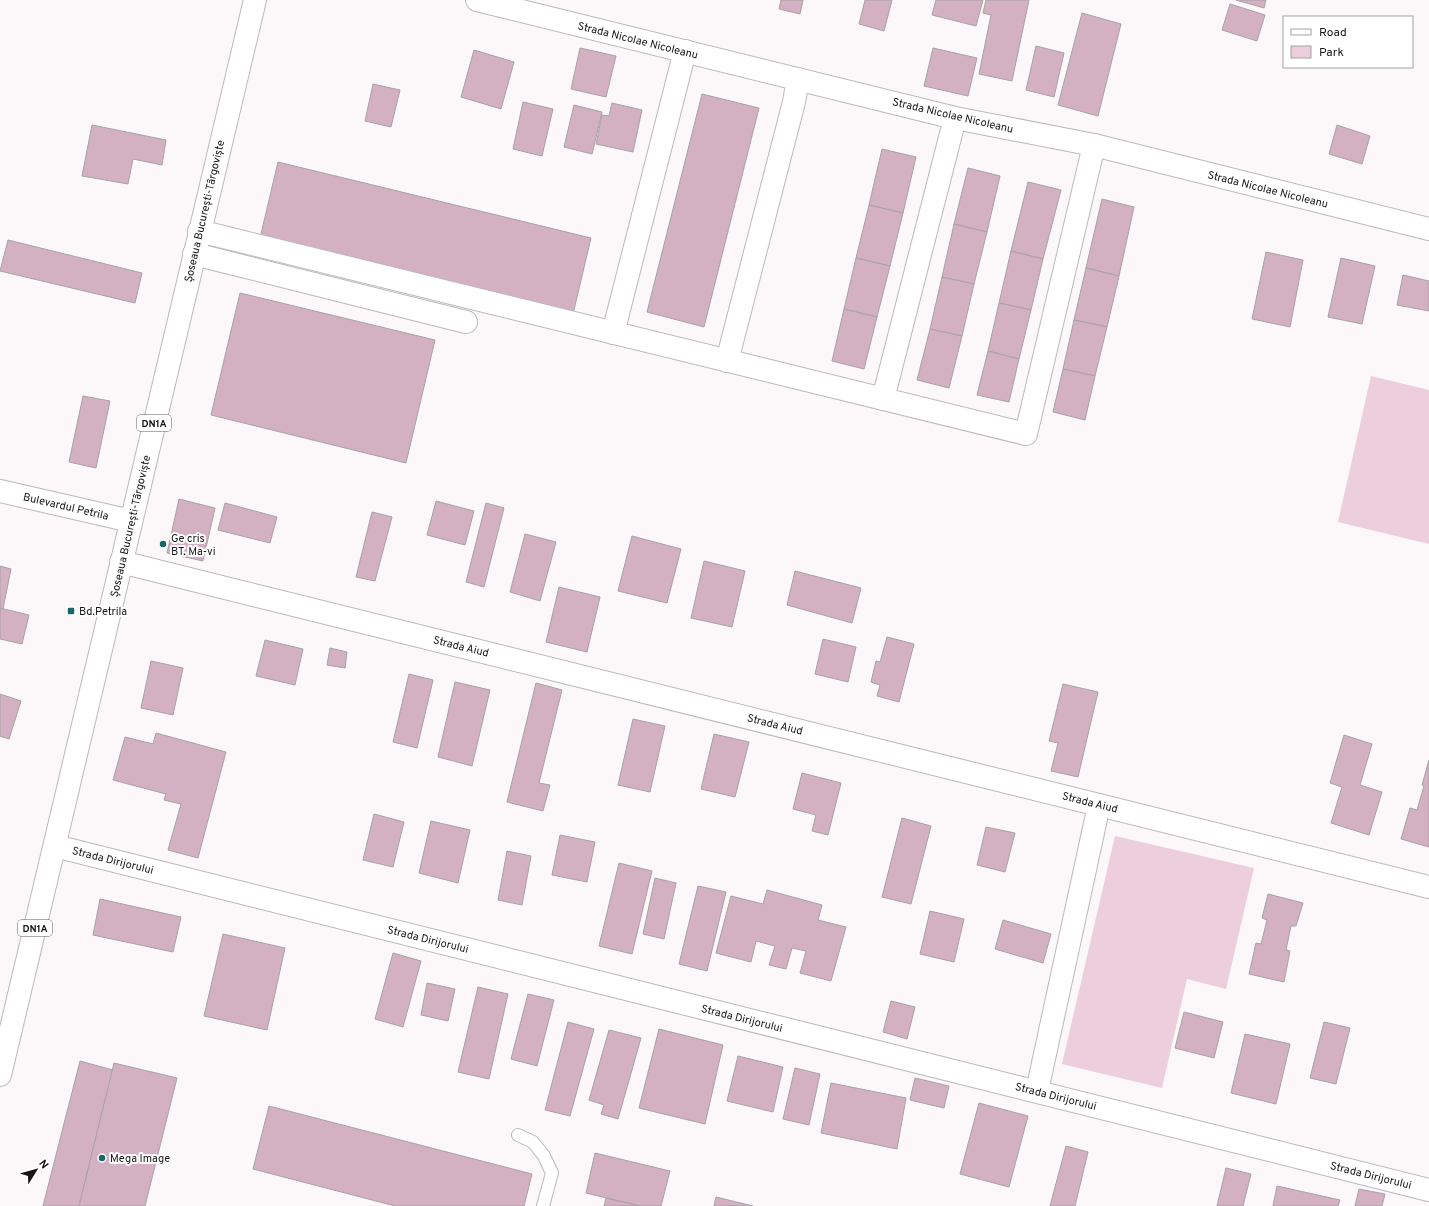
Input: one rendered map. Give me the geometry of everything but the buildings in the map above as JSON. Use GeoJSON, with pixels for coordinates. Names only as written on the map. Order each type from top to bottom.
{"type":"FeatureCollection","features":[{"type":"Feature","properties":{"kind":"street","name":"Șoseaua București-Târgoviște"},"geometry":{"type":"LineString","coordinates":[[0,1075],[255,0]]}},
{"type":"Feature","properties":{"kind":"street","name":"Strada Nicolae Nicoleanu"},"geometry":{"type":"LineString","coordinates":[[477,0],[955,118],[1094,145],[1429,229]]}},
{"type":"Feature","properties":{"kind":"street"},"geometry":{"type":"LineString","coordinates":[[612,333],[684,51]]}},
{"type":"Feature","properties":{"kind":"street"},"geometry":{"type":"LineString","coordinates":[[727,361],[794,102],[798,79]]}},
{"type":"Feature","properties":{"kind":"street"},"geometry":{"type":"LineString","coordinates":[[883,399],[955,118]]}},
{"type":"Feature","properties":{"kind":"street"},"geometry":{"type":"LineString","coordinates":[[199,231],[1026,434],[1094,145]]}},
{"type":"Feature","properties":{"kind":"street"},"geometry":{"type":"LineString","coordinates":[[194,254],[466,322]]}},
{"type":"Feature","properties":{"kind":"street","name":"Bulevardul Petrila"},"geometry":{"type":"LineString","coordinates":[[0,491],[131,521]]}},
{"type":"Feature","properties":{"kind":"street","name":"Strada Aiud"},"geometry":{"type":"LineString","coordinates":[[121,562],[1429,887]]}},
{"type":"Feature","properties":{"kind":"street"},"geometry":{"type":"LineString","coordinates":[[1037,1091],[1099,804]]}},
{"type":"Feature","properties":{"kind":"street","name":"Strada Dirijorului"},"geometry":{"type":"LineString","coordinates":[[55,846],[1429,1190]]}},
{"type":"Feature","properties":{"kind":"lane"},"geometry":{"type":"LineString","coordinates":[[518,1135],[533,1142],[544,1156],[552,1173],[543,1206]]}},
{"type":"Feature","properties":{"kind":"green space"},"geometry":{"type":"Polygon","coordinates":[[[1371,376],[1429,390],[1429,544],[1338,522],[1371,376]]]}},
{"type":"Feature","properties":{"kind":"green space"},"geometry":{"type":"Polygon","coordinates":[[[1115,836],[1254,868],[1226,989],[1187,979],[1162,1088],[1062,1064],[1115,836]]]}},
{"type":"Feature","properties":{"kind":"place","name":"Ge cris BT. Ma-vi"},"geometry":{"type":"Point","coordinates":[163,544]}},
{"type":"Feature","properties":{"kind":"place","name":"Bd.Petrila"},"geometry":{"type":"Point","coordinates":[71,611]}},
{"type":"Feature","properties":{"kind":"place","name":"Mega Image"},"geometry":{"type":"Point","coordinates":[102,1158]}}]}
